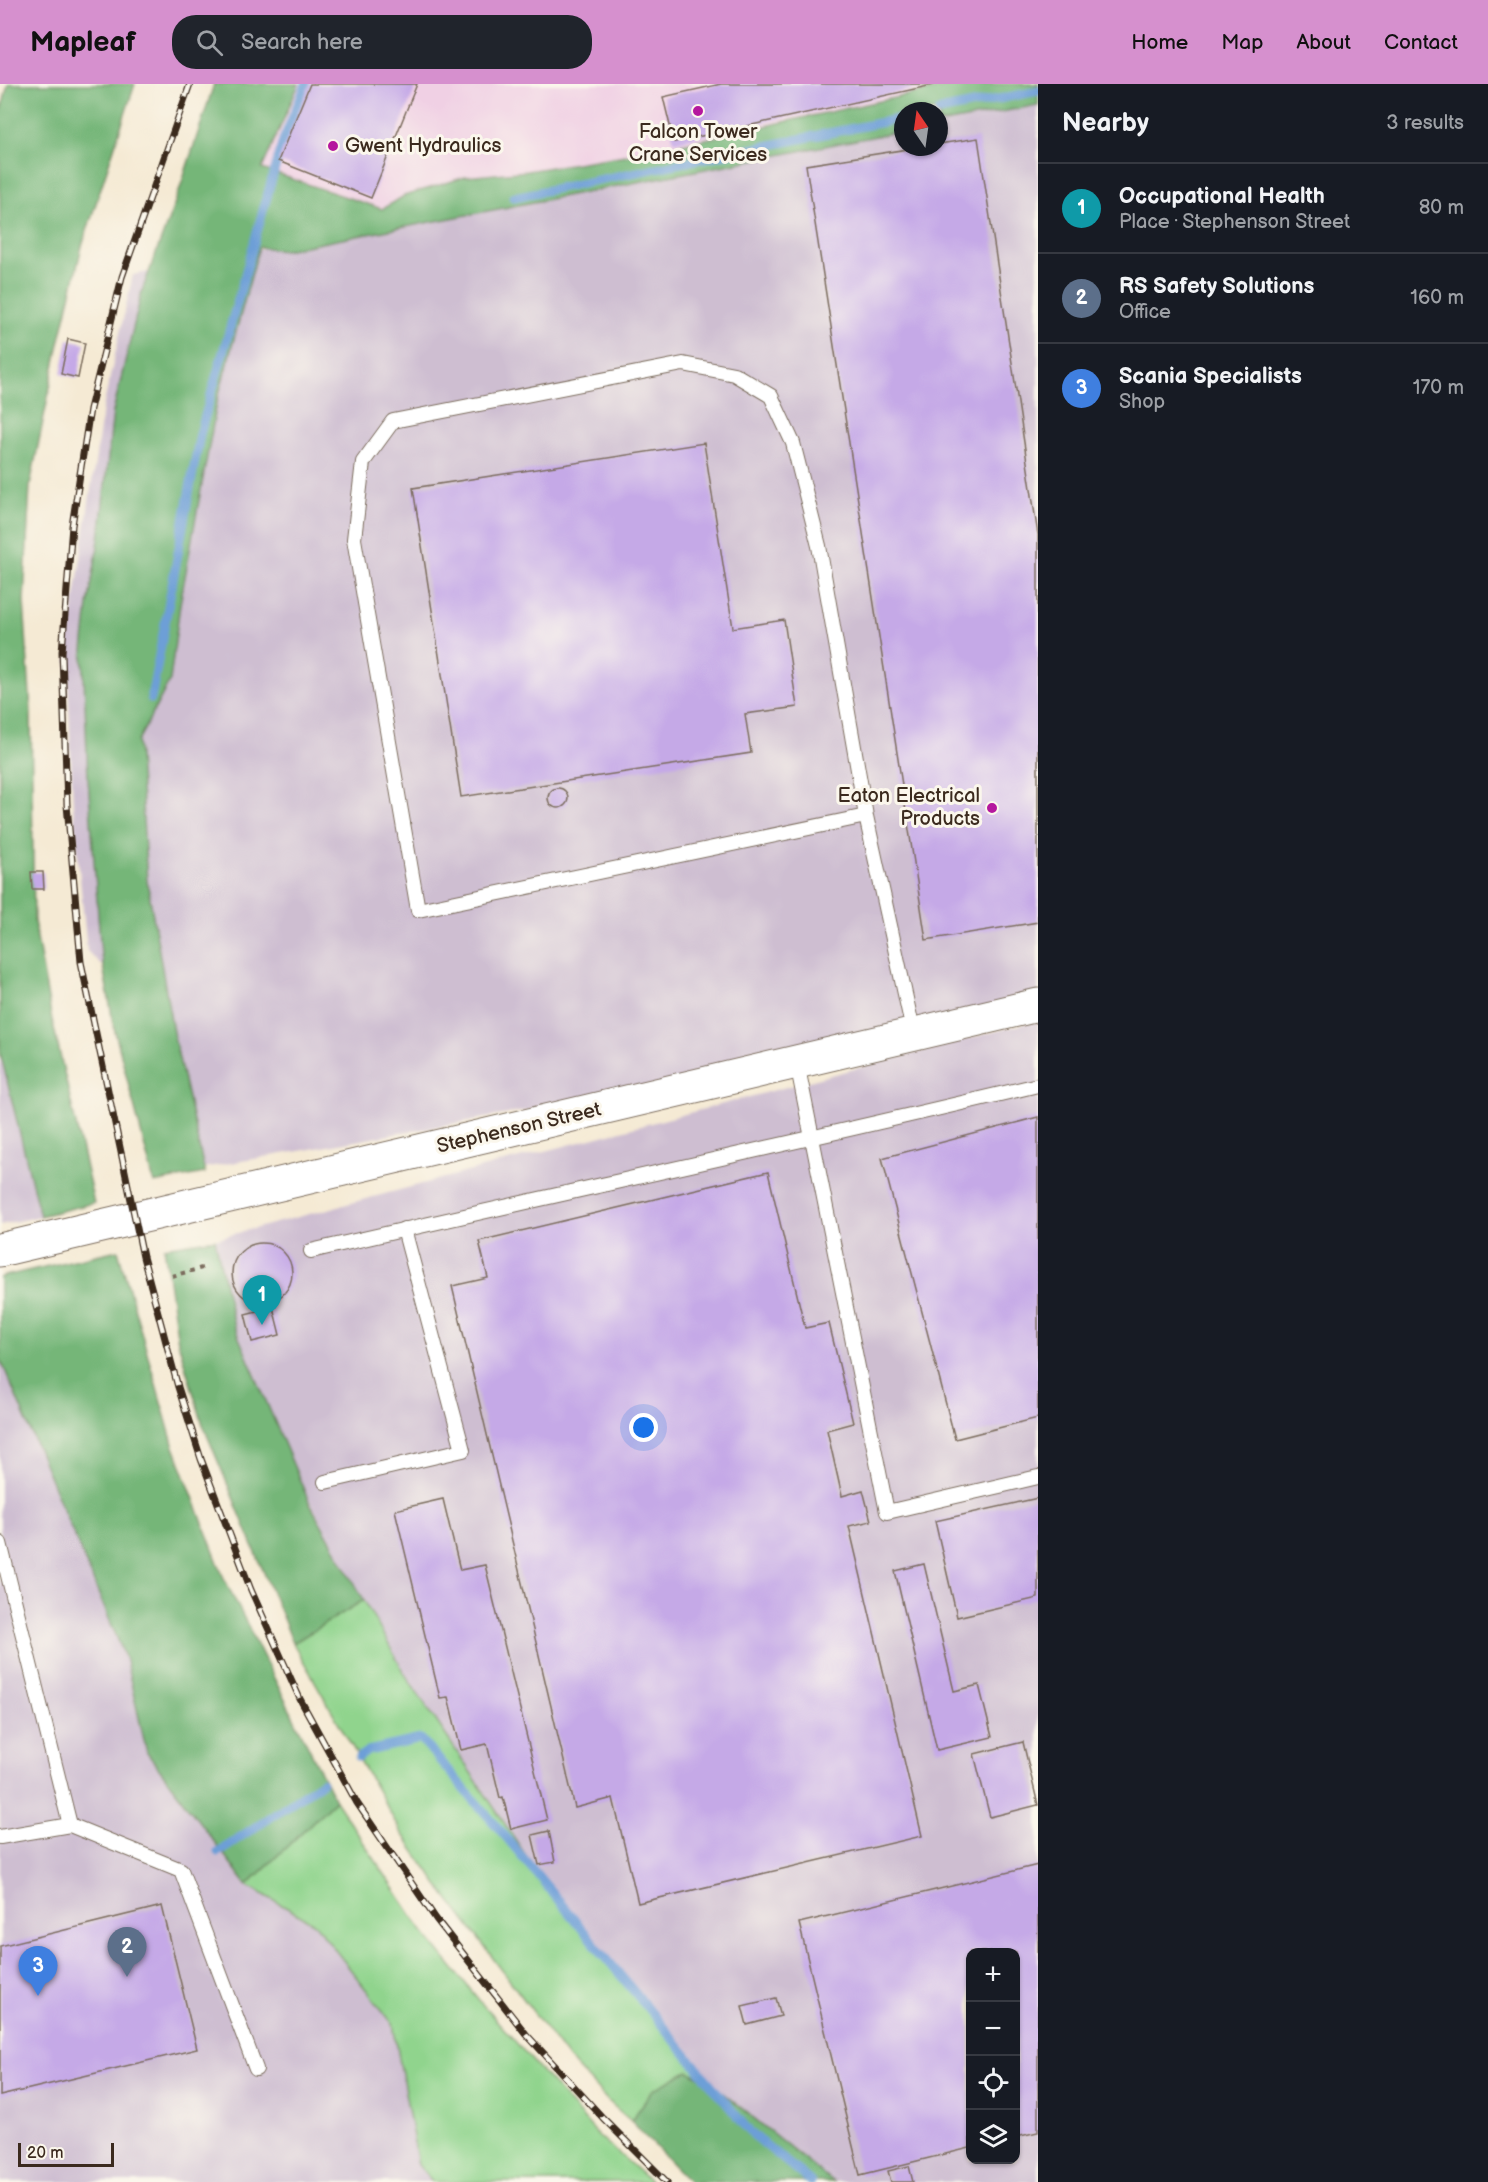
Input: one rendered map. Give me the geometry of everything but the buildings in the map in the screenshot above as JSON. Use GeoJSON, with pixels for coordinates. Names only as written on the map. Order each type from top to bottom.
{"type":"FeatureCollection","features":[{"type":"Feature","properties":{"kind":"street","name":"Stephenson Street"},"geometry":{"type":"LineString","coordinates":[[0,1250],[1038,1005]]}},
{"type":"Feature","properties":{"kind":"lane"},"geometry":{"type":"LineString","coordinates":[[866,816],[418,910],[354,539],[363,462],[393,421],[682,364],[734,374],[771,396],[793,443],[819,546],[866,816],[914,1035]]}},
{"type":"Feature","properties":{"kind":"lane"},"geometry":{"type":"LineString","coordinates":[[797,1063],[887,1512],[1038,1477]]}},
{"type":"Feature","properties":{"kind":"lane"},"geometry":{"type":"LineString","coordinates":[[311,1251],[813,1139],[1038,1085]]}},
{"type":"Feature","properties":{"kind":"lane"},"geometry":{"type":"LineString","coordinates":[[325,1482],[463,1449],[404,1229]]}},
{"type":"Feature","properties":{"kind":"lane"},"geometry":{"type":"LineString","coordinates":[[0,1543],[70,1825]]}},
{"type":"Feature","properties":{"kind":"lane"},"geometry":{"type":"LineString","coordinates":[[0,1837],[70,1825],[182,1870],[256,2069]]}},
{"type":"Feature","properties":{"kind":"path"},"geometry":{"type":"LineString","coordinates":[[172,1276],[202,1268]]}},
{"type":"Feature","properties":{"kind":"shaded area"},"geometry":{"type":"Polygon","coordinates":[[[299,84],[1035,84],[948,103],[894,102],[894,114],[391,222],[257,178],[299,84]]]}},
{"type":"Feature","properties":{"kind":"shaded area"},"geometry":{"type":"Polygon","coordinates":[[[1038,91],[1038,1005],[797,1063],[197,1169],[163,1026],[87,951],[73,805],[67,651],[103,408],[133,275],[894,120],[894,156],[948,156],[948,109],[1038,91]]]}},
{"type":"Feature","properties":{"kind":"shaded area"},"geometry":{"type":"Polygon","coordinates":[[[1038,1020],[1038,2182],[833,2182],[709,2082],[527,1857],[405,1674],[305,1493],[234,1326],[215,1239],[1038,1020]]]}},
{"type":"Feature","properties":{"kind":"shaded area"},"geometry":{"type":"Polygon","coordinates":[[[0,1052],[40,1216],[0,1225],[0,1052]]]}},
{"type":"Feature","properties":{"kind":"shaded area"},"geometry":{"type":"Polygon","coordinates":[[[0,1358],[125,1657],[147,1753],[246,1885],[319,1927],[393,2024],[418,2165],[433,2182],[0,2182],[0,1358]]]}},
{"type":"Feature","properties":{"kind":"green space"},"geometry":{"type":"Polygon","coordinates":[[[8,84],[135,84],[82,246],[30,485],[24,601],[31,712],[34,921],[51,1015],[94,1203],[40,1216],[0,1052],[0,115],[8,84]]]}},
{"type":"Feature","properties":{"kind":"green space"},"geometry":{"type":"Polygon","coordinates":[[[214,84],[299,84],[262,169],[382,209],[404,196],[465,177],[527,171],[650,151],[958,84],[1038,84],[1038,105],[948,122],[948,102],[894,102],[894,133],[285,250],[259,247],[218,397],[180,604],[170,680],[138,741],[147,881],[173,1032],[205,1173],[154,1183],[114,1028],[101,955],[88,779],[83,651],[99,540],[113,412],[142,291],[178,194],[214,84]]]}},
{"type":"Feature","properties":{"kind":"green space"},"geometry":{"type":"Polygon","coordinates":[[[215,1239],[234,1326],[310,1504],[364,1600],[293,1643],[203,1425],[178,1342],[164,1247],[215,1239]]]}},
{"type":"Feature","properties":{"kind":"green space"},"geometry":{"type":"Polygon","coordinates":[[[118,1250],[173,1444],[223,1576],[335,1800],[247,1885],[147,1753],[125,1657],[0,1358],[0,1277],[118,1250]]]}},
{"type":"Feature","properties":{"kind":"green space"},"geometry":{"type":"Polygon","coordinates":[[[364,1600],[405,1674],[527,1857],[709,2082],[688,2071],[653,2090],[631,2121],[608,2101],[568,2058],[441,1889],[401,1832],[293,1643],[364,1600]]]}},
{"type":"Feature","properties":{"kind":"green space"},"geometry":{"type":"Polygon","coordinates":[[[335,1800],[422,1930],[483,2005],[599,2136],[651,2182],[433,2182],[418,2165],[393,2024],[315,1924],[247,1885],[335,1800]]]}},
{"type":"Feature","properties":{"kind":"green space"},"geometry":{"type":"Polygon","coordinates":[[[688,2071],[709,2082],[833,2182],[690,2182],[631,2121],[653,2090],[688,2071]]]}},
{"type":"Feature","properties":{"kind":"waterway"},"geometry":{"type":"LineString","coordinates":[[151,699],[200,434],[283,140],[306,84]]}},
{"type":"Feature","properties":{"kind":"waterway"},"geometry":{"type":"LineString","coordinates":[[948,109],[1038,91]]}},
{"type":"Feature","properties":{"kind":"waterway"},"geometry":{"type":"LineString","coordinates":[[514,197],[894,120]]}},
{"type":"Feature","properties":{"kind":"waterway"},"geometry":{"type":"LineString","coordinates":[[359,1757],[368,1751],[421,1739],[506,1837],[751,2133],[811,2182]]}},
{"type":"Feature","properties":{"kind":"waterway"},"geometry":{"type":"LineString","coordinates":[[218,1852],[322,1782]]}},
{"type":"Feature","properties":{"kind":"railway"},"geometry":{"type":"LineString","coordinates":[[190,84],[122,277],[90,409],[72,526],[62,652],[67,805],[81,962],[143,1257],[178,1387],[201,1459],[251,1590],[300,1699],[357,1803],[436,1919],[526,2034],[603,2118],[667,2182]]}},
{"type":"Feature","properties":{"kind":"place","name":"Falcon Tower Crane Services"},"geometry":{"type":"Point","coordinates":[698,111]}},
{"type":"Feature","properties":{"kind":"place","name":"Gwent Hydraulics"},"geometry":{"type":"Point","coordinates":[333,146]}},
{"type":"Feature","properties":{"kind":"place","name":"Eaton Electrical Products"},"geometry":{"type":"Point","coordinates":[992,808]}},
{"type":"Feature","properties":{"kind":"place","name":"Occupational Health"},"geometry":{"type":"Point","coordinates":[262,1325]}},
{"type":"Feature","properties":{"kind":"place","name":"RS Safety Solutions"},"geometry":{"type":"Point","coordinates":[127,1977]}},
{"type":"Feature","properties":{"kind":"place","name":"Scania Specialists"},"geometry":{"type":"Point","coordinates":[38,1996]}}]}
